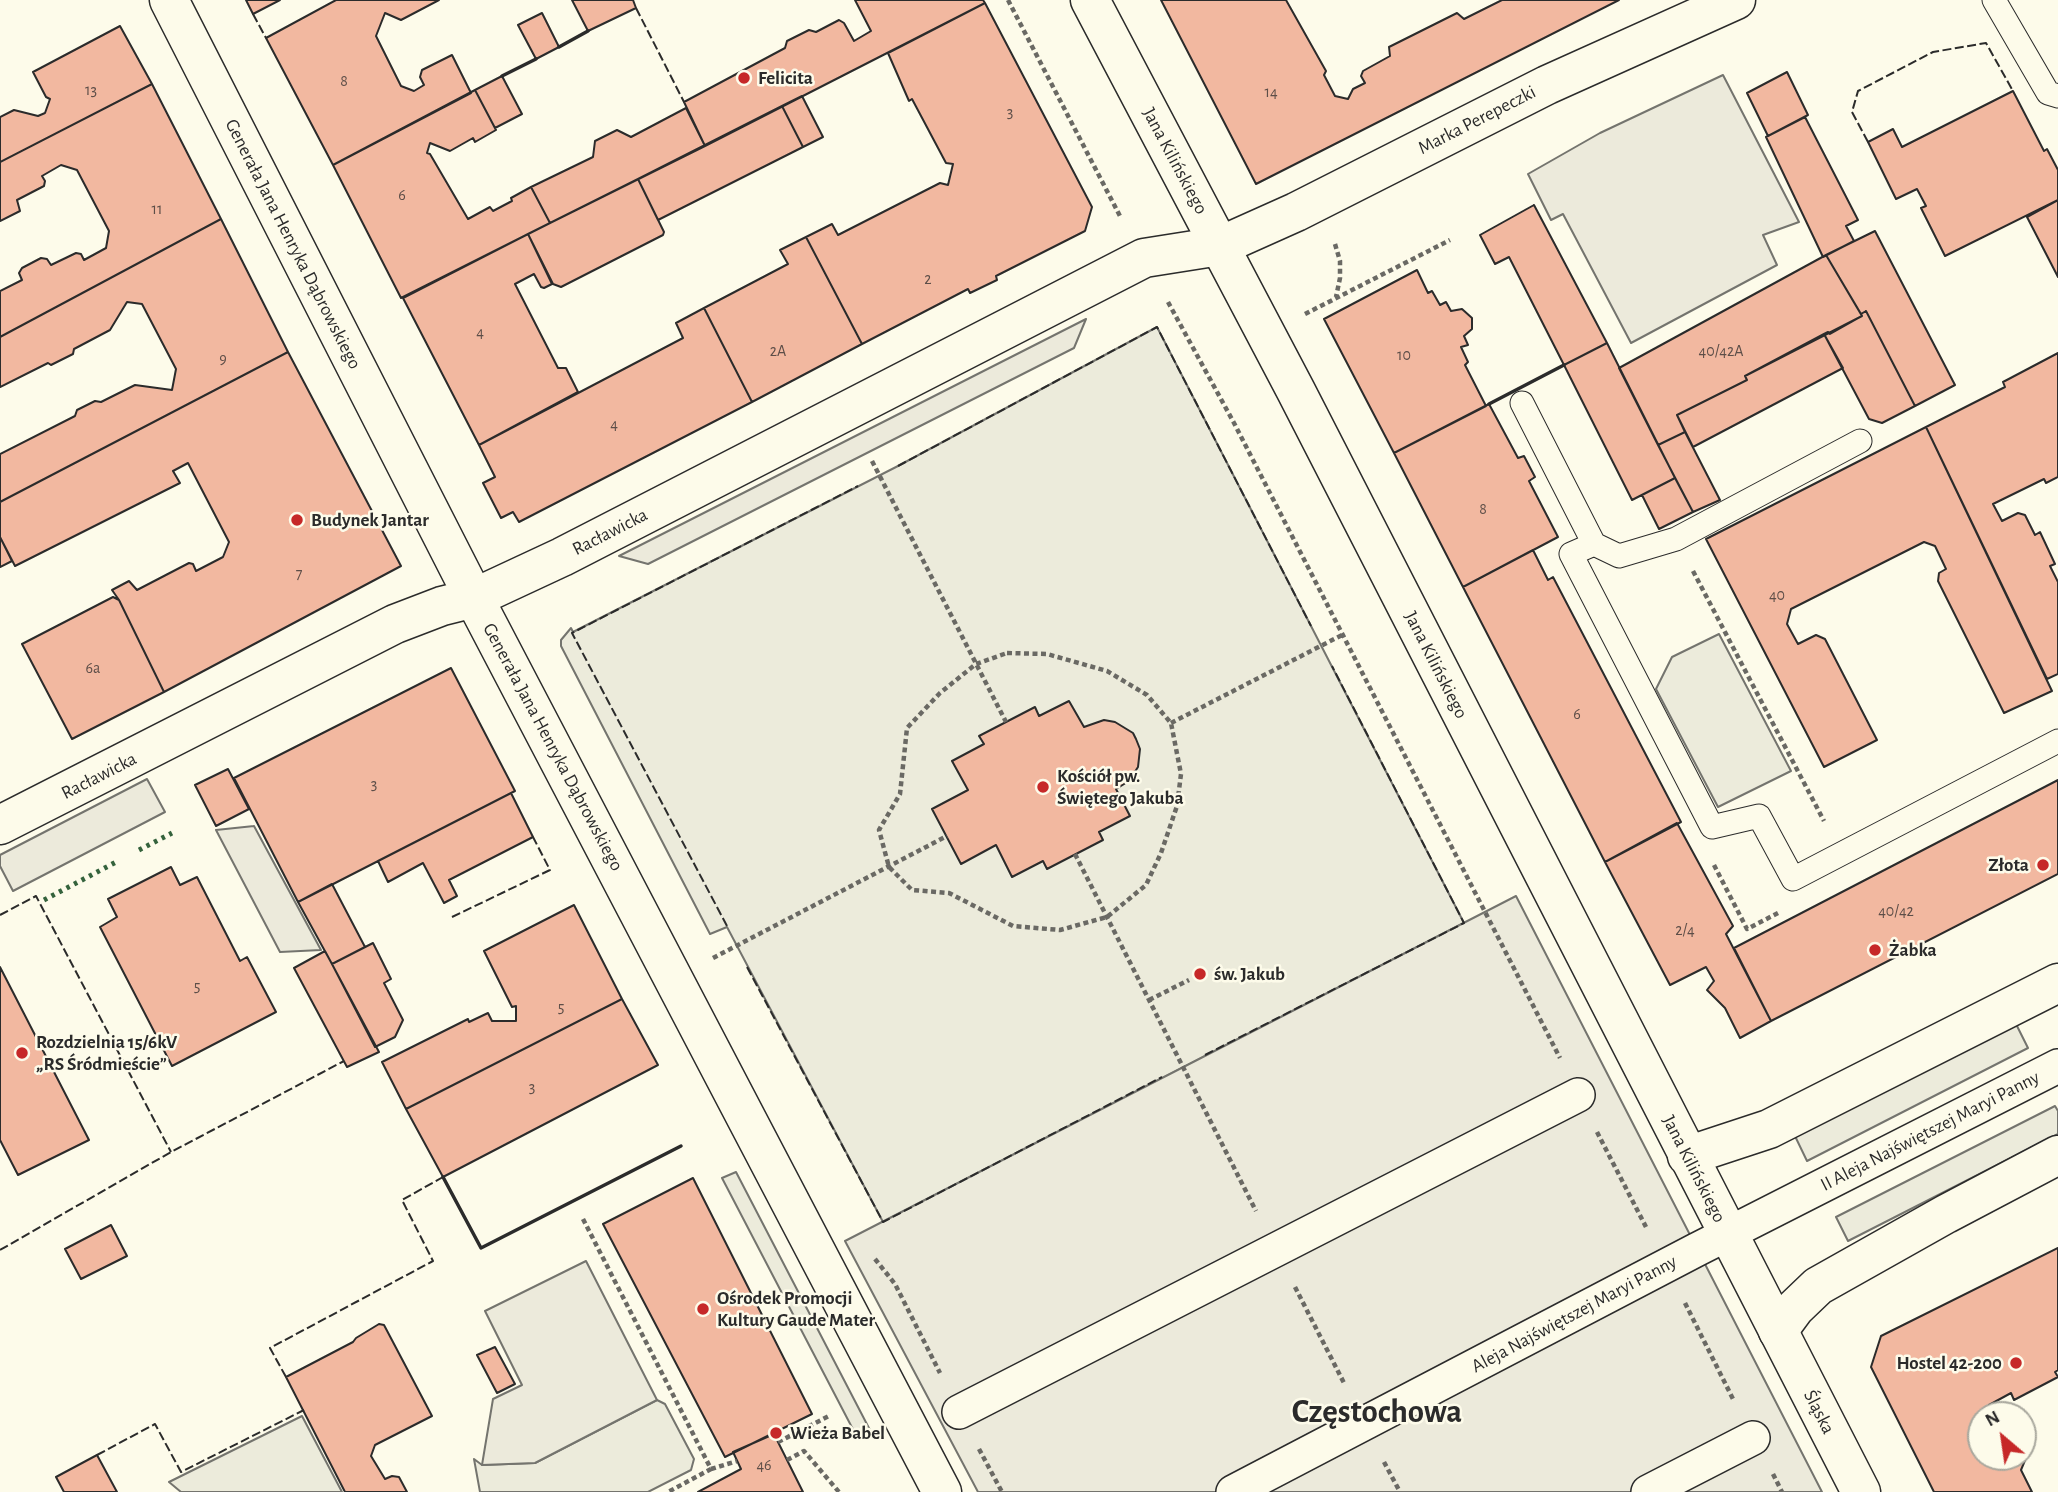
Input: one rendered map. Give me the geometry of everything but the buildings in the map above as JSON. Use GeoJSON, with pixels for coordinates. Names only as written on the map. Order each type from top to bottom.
{"type":"FeatureCollection","features":[{"type":"Feature","properties":{"kind":"street","name":"Generała Jana Henryka Dąbrowskiego"},"geometry":{"type":"LineString","coordinates":[[169,0],[474,598],[942,1492]]}},
{"type":"Feature","properties":{"kind":"street","name":"Jana Kilińskiego"},"geometry":{"type":"LineString","coordinates":[[1090,0],[1220,246],[1778,1331]]}},
{"type":"Feature","properties":{"kind":"street","name":"Marka Perepeczki"},"geometry":{"type":"LineString","coordinates":[[1220,246],[1296,212],[1547,85],[1736,0]]}},
{"type":"Feature","properties":{"kind":"street","name":"Racławicka"},"geometry":{"type":"LineString","coordinates":[[0,825],[395,624],[442,606],[474,598],[574,550],[1144,258],[1220,246]]}},
{"type":"Feature","properties":{"kind":"street"},"geometry":{"type":"LineString","coordinates":[[1687,1156],[1769,1129],[2058,983]]}},
{"type":"Feature","properties":{"kind":"street","name":"II Aleja Najświętszej Maryi Panny"},"geometry":{"type":"LineString","coordinates":[[1803,1196],[2058,1066]]}},
{"type":"Feature","properties":{"kind":"street"},"geometry":{"type":"LineString","coordinates":[[959,1412],[1578,1095]]}},
{"type":"Feature","properties":{"kind":"street"},"geometry":{"type":"LineString","coordinates":[[1778,1331],[1795,1307],[1818,1286],[1945,1213],[2058,1156]]}},
{"type":"Feature","properties":{"kind":"street","name":"Aleja Najświętszej Maryi Panny"},"geometry":{"type":"LineString","coordinates":[[1233,1492],[1803,1196]]}},
{"type":"Feature","properties":{"kind":"street","name":"Śląska"},"geometry":{"type":"LineString","coordinates":[[1778,1331],[1861,1492]]}},
{"type":"Feature","properties":{"kind":"street"},"geometry":{"type":"LineString","coordinates":[[1648,1492],[1753,1438]]}},
{"type":"Feature","properties":{"kind":"lane"},"geometry":{"type":"LineString","coordinates":[[1994,0],[2048,93],[2058,96]]}},
{"type":"Feature","properties":{"kind":"lane"},"geometry":{"type":"LineString","coordinates":[[1522,403],[1594,544],[1619,556],[1676,539],[1860,441]]}},
{"type":"Feature","properties":{"kind":"lane"},"geometry":{"type":"LineString","coordinates":[[1594,544],[1572,554],[1712,827],[1759,816],[1793,879],[2058,741]]}},
{"type":"Feature","properties":{"kind":"path"},"geometry":{"type":"LineString","coordinates":[[1008,0],[1110,197]]}},
{"type":"Feature","properties":{"kind":"path"},"geometry":{"type":"LineString","coordinates":[[1301,316],[1450,240]]}},
{"type":"Feature","properties":{"kind":"path"},"geometry":{"type":"LineString","coordinates":[[1334,242],[1340,261],[1336,298]]}},
{"type":"Feature","properties":{"kind":"path"},"geometry":{"type":"LineString","coordinates":[[1162,291],[1234,423],[1486,911],[1782,1492]]}},
{"type":"Feature","properties":{"kind":"path"},"geometry":{"type":"LineString","coordinates":[[872,461],[1006,722]]}},
{"type":"Feature","properties":{"kind":"path"},"geometry":{"type":"LineString","coordinates":[[1676,539],[1841,854]]}},
{"type":"Feature","properties":{"kind":"path"},"geometry":{"type":"LineString","coordinates":[[1171,723],[1342,635]]}},
{"type":"Feature","properties":{"kind":"path"},"geometry":{"type":"LineString","coordinates":[[1007,653],[1047,654],[1107,671],[1147,695],[1171,723],[1181,774],[1177,806],[1161,853],[1146,885],[1107,917],[1060,930],[1013,926],[949,893],[912,890],[889,867],[879,831],[900,794],[907,728],[940,693],[976,664],[1007,653]]}},
{"type":"Feature","properties":{"kind":"path"},"geometry":{"type":"LineString","coordinates":[[712,958],[947,836]]}},
{"type":"Feature","properties":{"kind":"path"},"geometry":{"type":"LineString","coordinates":[[1075,854],[1400,1492]]}},
{"type":"Feature","properties":{"kind":"path"},"geometry":{"type":"LineString","coordinates":[[1149,1000],[1189,980]]}},
{"type":"Feature","properties":{"kind":"path"},"geometry":{"type":"LineString","coordinates":[[583,1219],[712,1469]]}},
{"type":"Feature","properties":{"kind":"path"},"geometry":{"type":"LineString","coordinates":[[872,1255],[895,1284],[1002,1492]]}},
{"type":"Feature","properties":{"kind":"path"},"geometry":{"type":"LineString","coordinates":[[778,1442],[831,1415]]}},
{"type":"Feature","properties":{"kind":"path"},"geometry":{"type":"LineString","coordinates":[[787,1460],[804,1451],[839,1492]]}},
{"type":"Feature","properties":{"kind":"path"},"geometry":{"type":"LineString","coordinates":[[668,1492],[712,1469],[737,1461]]}},
{"type":"Feature","properties":{"kind":"shaded area"},"geometry":{"type":"Polygon","coordinates":[[[1723,75],[1799,222],[1763,235],[1777,265],[1631,343],[1563,214],[1551,220],[1528,174],[1600,133],[1723,75]]]}},
{"type":"Feature","properties":{"kind":"shaded area"},"geometry":{"type":"Polygon","coordinates":[[[1086,319],[1074,348],[648,564],[619,556],[1086,319]]]}},
{"type":"Feature","properties":{"kind":"shaded area"},"geometry":{"type":"Polygon","coordinates":[[[1157,327],[1464,923],[883,1222],[727,927],[710,934],[561,646],[561,640],[571,628],[573,632],[898,466],[1157,327]]]}},
{"type":"Feature","properties":{"kind":"shaded area"},"geometry":{"type":"Polygon","coordinates":[[[1719,634],[1791,771],[1718,807],[1656,689],[1672,657],[1719,634]]]}},
{"type":"Feature","properties":{"kind":"shaded area"},"geometry":{"type":"Polygon","coordinates":[[[147,779],[165,812],[13,891],[0,866],[0,855],[147,779]]]}},
{"type":"Feature","properties":{"kind":"shaded area"},"geometry":{"type":"Polygon","coordinates":[[[254,826],[321,950],[280,952],[216,830],[254,826]]]}},
{"type":"Feature","properties":{"kind":"shaded area"},"geometry":{"type":"Polygon","coordinates":[[[1516,896],[1822,1492],[978,1492],[845,1241],[1516,896]]]}},
{"type":"Feature","properties":{"kind":"shaded area"},"geometry":{"type":"Polygon","coordinates":[[[2015,1022],[2028,1048],[1807,1161],[1794,1134],[2015,1022]]]}},
{"type":"Feature","properties":{"kind":"shaded area"},"geometry":{"type":"Polygon","coordinates":[[[2055,1106],[2058,1111],[2058,1134],[1848,1241],[1836,1217],[2055,1106]]]}},
{"type":"Feature","properties":{"kind":"shaded area"},"geometry":{"type":"Polygon","coordinates":[[[736,1172],[871,1432],[858,1439],[722,1178],[736,1172]]]}},
{"type":"Feature","properties":{"kind":"shaded area"},"geometry":{"type":"Polygon","coordinates":[[[586,1261],[657,1400],[535,1463],[482,1465],[493,1399],[522,1385],[485,1311],[586,1261]]]}},
{"type":"Feature","properties":{"kind":"shaded area"},"geometry":{"type":"Polygon","coordinates":[[[657,1400],[665,1404],[694,1459],[691,1470],[648,1492],[480,1492],[474,1459],[482,1465],[535,1463],[657,1400]]]}},
{"type":"Feature","properties":{"kind":"shaded area"},"geometry":{"type":"Polygon","coordinates":[[[302,1416],[342,1492],[181,1492],[169,1482],[302,1416]]]}},
{"type":"Feature","properties":{"kind":"hedge"},"geometry":{"type":"LineString","coordinates":[[139,850],[172,833]]}},
{"type":"Feature","properties":{"kind":"hedge"},"geometry":{"type":"LineString","coordinates":[[44,900],[118,861]]}},
{"type":"Feature","properties":{"kind":"fence"},"geometry":{"type":"LineString","coordinates":[[636,8],[684,102]]}},
{"type":"Feature","properties":{"kind":"fence"},"geometry":{"type":"LineString","coordinates":[[253,14],[266,38]]}},
{"type":"Feature","properties":{"kind":"fence"},"geometry":{"type":"LineString","coordinates":[[1868,142],[1852,112],[1858,91],[1933,52],[1986,43],[2013,91]]}},
{"type":"Feature","properties":{"kind":"fence"},"geometry":{"type":"LineString","coordinates":[[898,466],[1157,327],[1311,626]]}},
{"type":"Feature","properties":{"kind":"fence"},"geometry":{"type":"LineString","coordinates":[[727,926],[572,633],[858,486]]}},
{"type":"Feature","properties":{"kind":"fence"},"geometry":{"type":"LineString","coordinates":[[1205,1055],[1464,923],[1332,666]]}},
{"type":"Feature","properties":{"kind":"fence"},"geometry":{"type":"LineString","coordinates":[[452,917],[550,870],[533,837]]}},
{"type":"Feature","properties":{"kind":"fence"},"geometry":{"type":"LineString","coordinates":[[0,915],[36,896],[171,1152]]}},
{"type":"Feature","properties":{"kind":"fence"},"geometry":{"type":"LineString","coordinates":[[747,967],[883,1222],[1162,1077]]}},
{"type":"Feature","properties":{"kind":"fence"},"geometry":{"type":"LineString","coordinates":[[0,1250],[171,1152],[344,1061]]}},
{"type":"Feature","properties":{"kind":"fence"},"geometry":{"type":"LineString","coordinates":[[286,1377],[270,1348],[433,1261],[402,1200],[443,1177]]}},
{"type":"Feature","properties":{"kind":"fence"},"geometry":{"type":"LineString","coordinates":[[97,1455],[155,1424],[181,1472],[304,1410]]}},
{"type":"Feature","properties":{"kind":"wall"},"geometry":{"type":"LineString","coordinates":[[559,47],[588,31]]}},
{"type":"Feature","properties":{"kind":"wall"},"geometry":{"type":"LineString","coordinates":[[502,76],[536,59]]}},
{"type":"Feature","properties":{"kind":"wall"},"geometry":{"type":"LineString","coordinates":[[1489,404],[1564,365]]}},
{"type":"Feature","properties":{"kind":"wall"},"geometry":{"type":"LineString","coordinates":[[443,1177],[481,1248],[681,1146]]}},
{"type":"Feature","properties":{"kind":"place","name":"Felicita"},"geometry":{"type":"Point","coordinates":[744,78]}},
{"type":"Feature","properties":{"kind":"place","name":"Budynek Jantar"},"geometry":{"type":"Point","coordinates":[297,520]}},
{"type":"Feature","properties":{"kind":"place","name":"Kościół pw. Świętego Jakuba"},"geometry":{"type":"Point","coordinates":[1043,787]}},
{"type":"Feature","properties":{"kind":"place","name":"Złota"},"geometry":{"type":"Point","coordinates":[2043,865]}},
{"type":"Feature","properties":{"kind":"place","name":"Żabka"},"geometry":{"type":"Point","coordinates":[1875,950]}},
{"type":"Feature","properties":{"kind":"place","name":"św. Jakub"},"geometry":{"type":"Point","coordinates":[1200,974]}},
{"type":"Feature","properties":{"kind":"place","name":"Rozdzielnia 15/6kV „RS Śródmieście”"},"geometry":{"type":"Point","coordinates":[22,1053]}},
{"type":"Feature","properties":{"kind":"place","name":"Ośrodek Promocji Kultury Gaude Mater"},"geometry":{"type":"Point","coordinates":[703,1309]}},
{"type":"Feature","properties":{"kind":"place","name":"Hostel 42-200"},"geometry":{"type":"Point","coordinates":[2016,1363]}},
{"type":"Feature","properties":{"kind":"place","name":"Wieża Babel"},"geometry":{"type":"Point","coordinates":[776,1433]}},
{"type":"Feature","properties":{"kind":"district","name":"Częstochowa"},"geometry":{"type":"Point","coordinates":[1377,1412]}}]}
